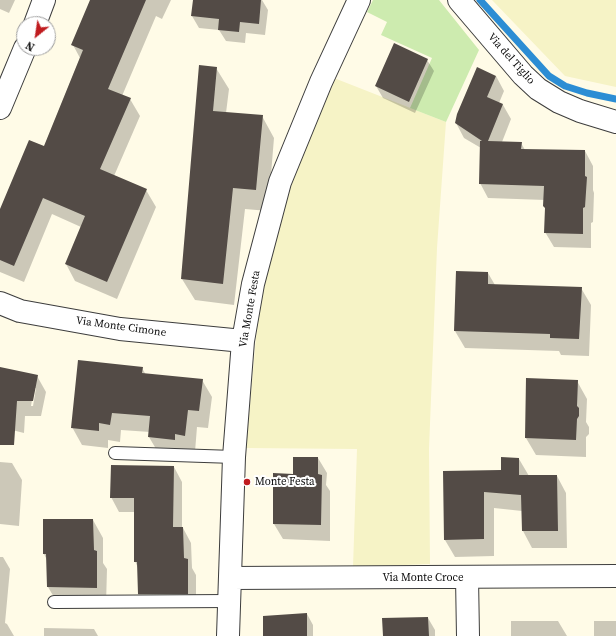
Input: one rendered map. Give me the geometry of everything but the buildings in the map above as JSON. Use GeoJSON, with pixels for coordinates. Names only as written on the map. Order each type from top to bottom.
{"type":"FeatureCollection","features":[{"type":"Feature","properties":{"kind":"street"},"geometry":{"type":"LineString","coordinates":[[37,16],[44,0]]}},
{"type":"Feature","properties":{"kind":"street","name":"Via Monte Festa"},"geometry":{"type":"LineString","coordinates":[[228,636],[234,457],[243,341],[253,284],[280,182],[321,82],[359,0]]}},
{"type":"Feature","properties":{"kind":"street","name":"Via del Tiglio"},"geometry":{"type":"LineString","coordinates":[[459,0],[523,75],[538,90],[559,102],[580,111],[616,122]]}},
{"type":"Feature","properties":{"kind":"street"},"geometry":{"type":"LineString","coordinates":[[0,108],[22,56]]}},
{"type":"Feature","properties":{"kind":"street","name":"Via Monte Cimone"},"geometry":{"type":"LineString","coordinates":[[0,303],[20,311],[120,329],[243,341]]}},
{"type":"Feature","properties":{"kind":"street","name":"Via Monte Croce"},"geometry":{"type":"LineString","coordinates":[[230,578],[616,576]]}},
{"type":"Feature","properties":{"kind":"street"},"geometry":{"type":"LineString","coordinates":[[467,577],[468,636]]}},
{"type":"Feature","properties":{"kind":"lane"},"geometry":{"type":"LineString","coordinates":[[115,453],[234,457]]}},
{"type":"Feature","properties":{"kind":"lane"},"geometry":{"type":"LineString","coordinates":[[54,602],[229,601]]}},
{"type":"Feature","properties":{"kind":"shaded area"},"geometry":{"type":"Polygon","coordinates":[[[492,0],[616,0],[616,87],[565,76],[492,0]]]}},
{"type":"Feature","properties":{"kind":"shaded area"},"geometry":{"type":"Polygon","coordinates":[[[334,78],[446,122],[437,248],[429,449],[430,564],[353,567],[357,449],[246,448],[258,316],[271,255],[291,184],[334,78]]]}},
{"type":"Feature","properties":{"kind":"green space"},"geometry":{"type":"Polygon","coordinates":[[[373,0],[439,0],[479,50],[446,122],[410,108],[432,58],[381,35],[387,22],[367,12],[373,0]]]}},
{"type":"Feature","properties":{"kind":"waterway"},"geometry":{"type":"LineString","coordinates":[[480,0],[549,76],[565,86],[587,93],[616,99]]}},
{"type":"Feature","properties":{"kind":"place","name":"Monte Festa"},"geometry":{"type":"Point","coordinates":[247,482]}}]}
